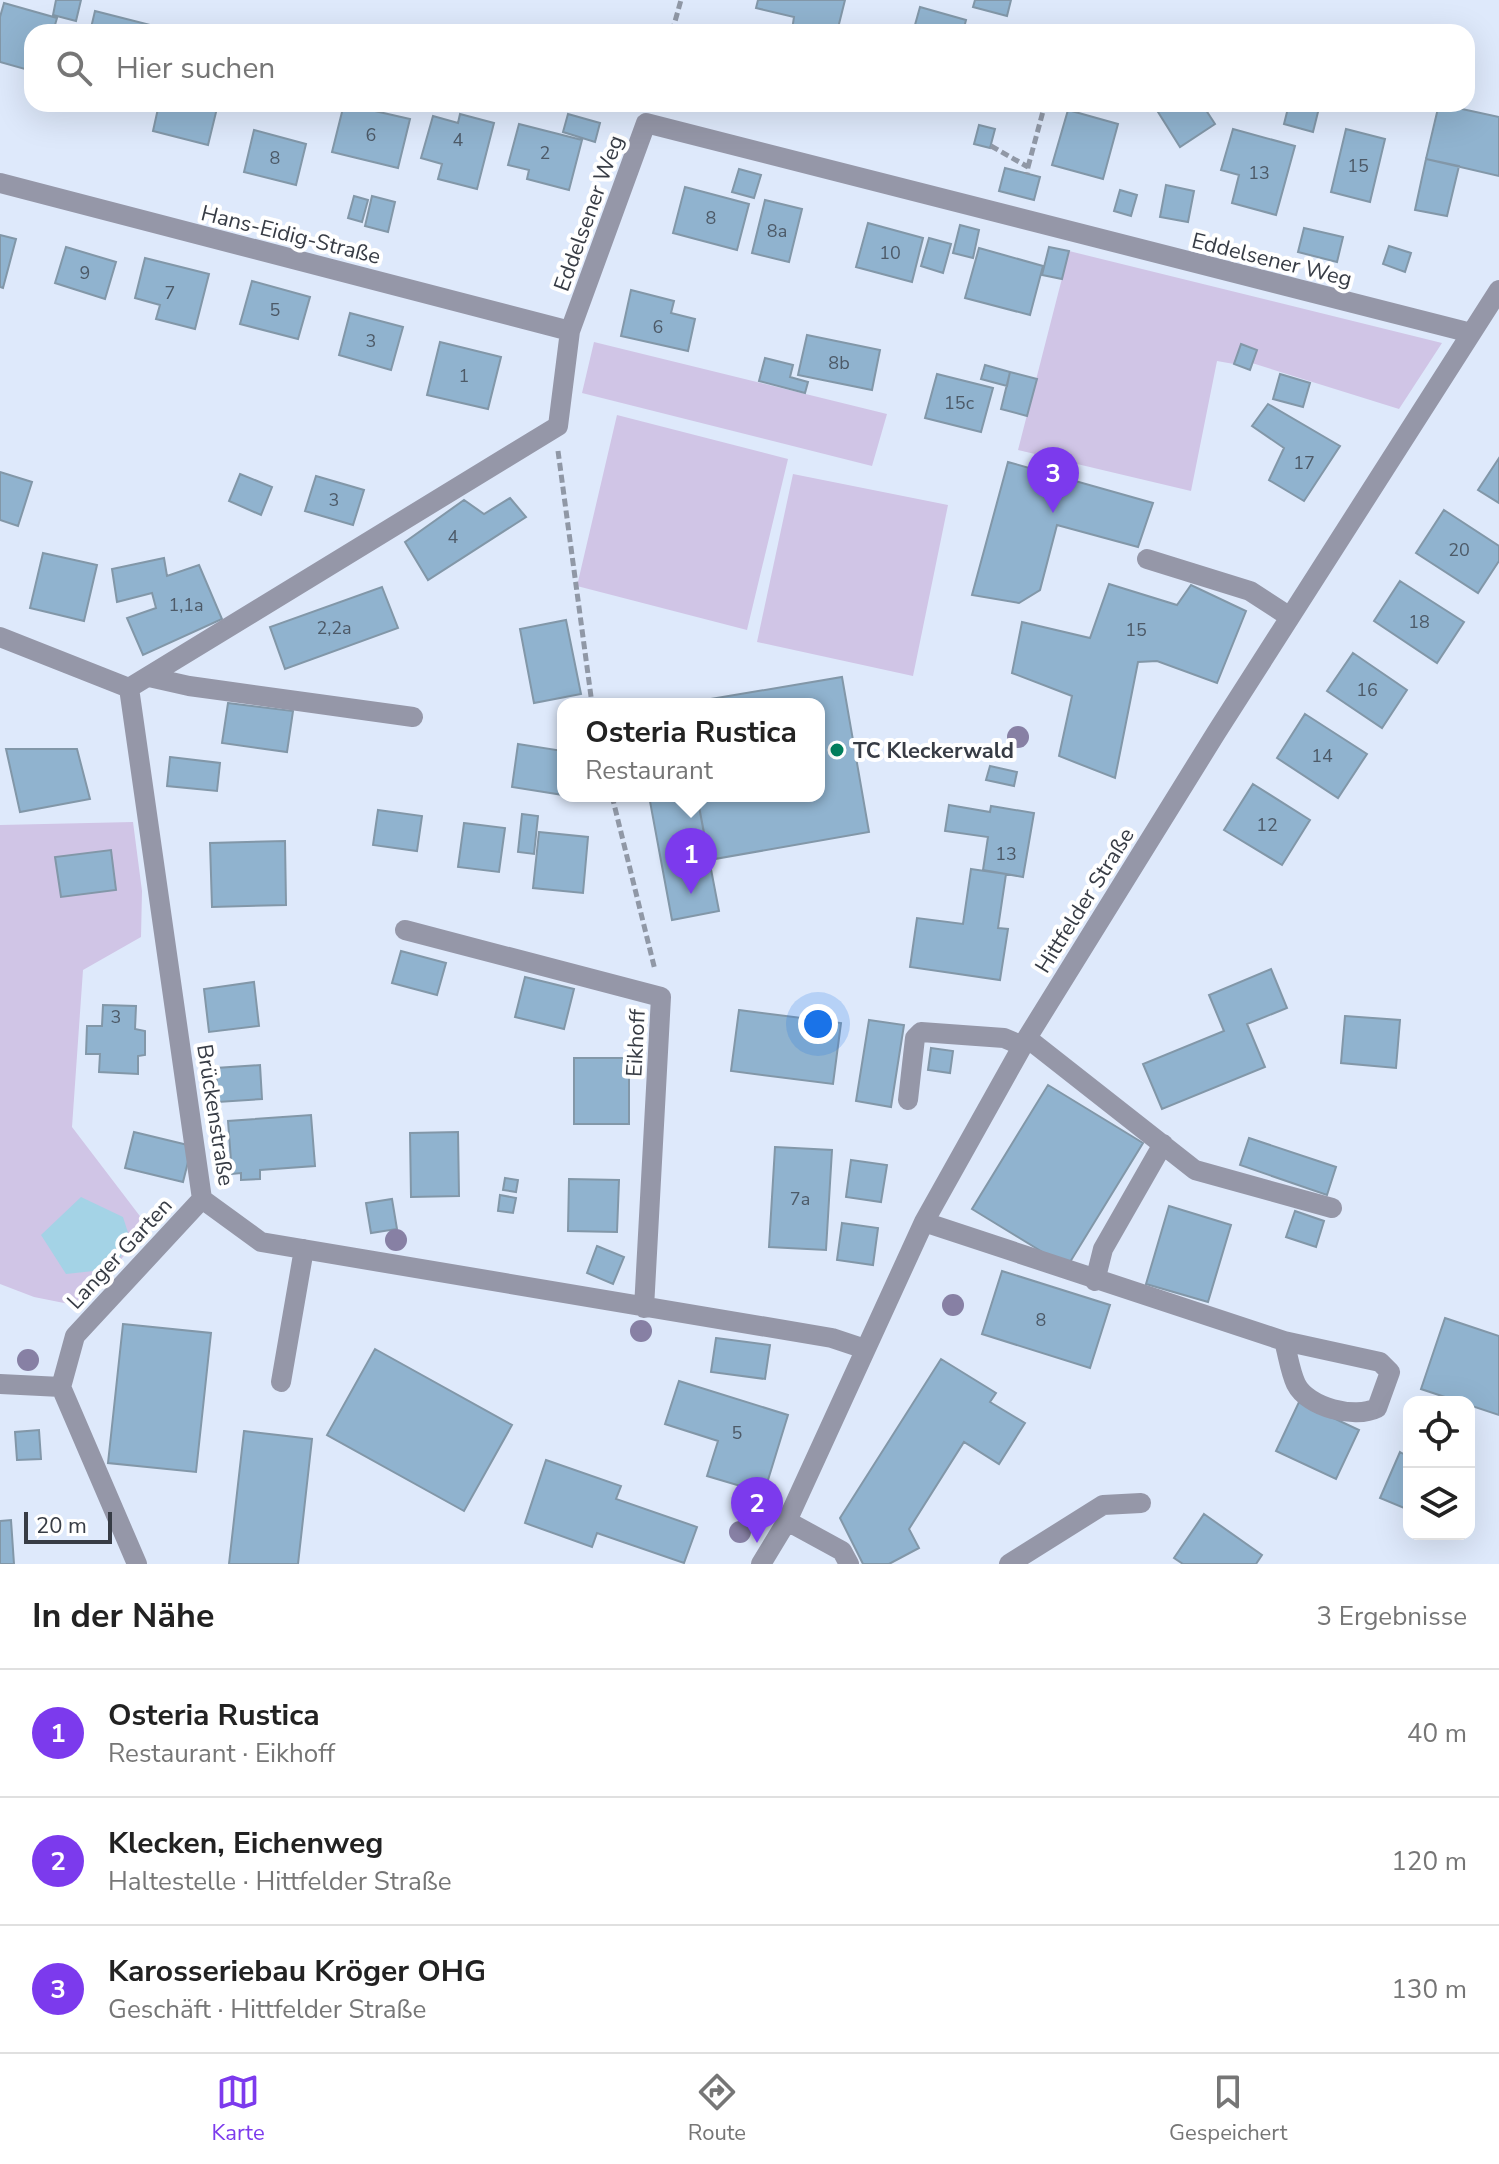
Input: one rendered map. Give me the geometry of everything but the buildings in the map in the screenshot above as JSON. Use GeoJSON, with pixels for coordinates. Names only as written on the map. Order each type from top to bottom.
{"type":"FeatureCollection","features":[{"type":"Feature","properties":{"kind":"street","name":"Eddelsener Weg"},"geometry":{"type":"LineString","coordinates":[[558,426],[570,331],[646,123],[1471,333]]}},
{"type":"Feature","properties":{"kind":"street","name":"Hans-Eidig-Straße"},"geometry":{"type":"LineString","coordinates":[[0,183],[570,331]]}},
{"type":"Feature","properties":{"kind":"street","name":"Hittfelder Straße"},"geometry":{"type":"LineString","coordinates":[[761,1564],[787,1521],[924,1222],[1025,1042],[1290,617],[1499,290]]}},
{"type":"Feature","properties":{"kind":"street"},"geometry":{"type":"LineString","coordinates":[[0,637],[129,688],[558,426]]}},
{"type":"Feature","properties":{"kind":"street"},"geometry":{"type":"LineString","coordinates":[[1147,559],[1250,591],[1290,617]]}},
{"type":"Feature","properties":{"kind":"street"},"geometry":{"type":"LineString","coordinates":[[149,677],[189,686],[413,717]]}},
{"type":"Feature","properties":{"kind":"street","name":"Brückenstraße"},"geometry":{"type":"LineString","coordinates":[[129,688],[202,1199],[260,1242],[832,1338],[865,1349]]}},
{"type":"Feature","properties":{"kind":"street","name":"Eikhoff"},"geometry":{"type":"LineString","coordinates":[[405,930],[661,997],[644,1308]]}},
{"type":"Feature","properties":{"kind":"street"},"geometry":{"type":"LineString","coordinates":[[908,1100],[915,1038],[921,1032],[1025,1042],[1195,1170],[1332,1208]]}},
{"type":"Feature","properties":{"kind":"street"},"geometry":{"type":"LineString","coordinates":[[1095,1281],[1103,1249],[1163,1144]]}},
{"type":"Feature","properties":{"kind":"street","name":"Langer Garten"},"geometry":{"type":"LineString","coordinates":[[61,1387],[75,1336],[202,1199]]}},
{"type":"Feature","properties":{"kind":"street"},"geometry":{"type":"LineString","coordinates":[[924,1222],[1284,1341],[1380,1362],[1390,1372],[1377,1408],[1368,1413],[1350,1413],[1307,1398],[1297,1386],[1284,1341]]}},
{"type":"Feature","properties":{"kind":"street"},"geometry":{"type":"LineString","coordinates":[[281,1382],[304,1249]]}},
{"type":"Feature","properties":{"kind":"street"},"geometry":{"type":"LineString","coordinates":[[0,1384],[61,1387],[137,1564]]}},
{"type":"Feature","properties":{"kind":"street"},"geometry":{"type":"LineString","coordinates":[[1009,1564],[1103,1505],[1141,1503]]}},
{"type":"Feature","properties":{"kind":"street"},"geometry":{"type":"LineString","coordinates":[[787,1521],[842,1551],[849,1564]]}},
{"type":"Feature","properties":{"kind":"path"},"geometry":{"type":"LineString","coordinates":[[674,24],[681,0]]}},
{"type":"Feature","properties":{"kind":"path"},"geometry":{"type":"LineString","coordinates":[[991,146],[1028,170],[1043,112]]}},
{"type":"Feature","properties":{"kind":"path"},"geometry":{"type":"LineString","coordinates":[[558,426],[591,698]]}},
{"type":"Feature","properties":{"kind":"path"},"geometry":{"type":"LineString","coordinates":[[613,802],[661,997]]}},
{"type":"Feature","properties":{"kind":"shaded area"},"geometry":{"type":"Polygon","coordinates":[[[1069,251],[1442,343],[1399,409],[1252,363],[1241,345],[1234,364],[1217,361],[1191,491],[1018,450],[1069,251]]]}},
{"type":"Feature","properties":{"kind":"shaded area"},"geometry":{"type":"Polygon","coordinates":[[[594,342],[887,414],[872,466],[582,393],[594,342]]]}},
{"type":"Feature","properties":{"kind":"shaded area"},"geometry":{"type":"Polygon","coordinates":[[[617,415],[788,459],[747,630],[577,586],[617,415]]]}},
{"type":"Feature","properties":{"kind":"shaded area"},"geometry":{"type":"Polygon","coordinates":[[[793,474],[948,505],[913,676],[757,642],[793,474]]]}},
{"type":"Feature","properties":{"kind":"shaded area"},"geometry":{"type":"Polygon","coordinates":[[[133,822],[142,891],[141,937],[83,970],[72,1127],[149,1228],[79,1306],[34,1297],[0,1284],[0,825],[133,822]]]}},
{"type":"Feature","properties":{"kind":"water"},"geometry":{"type":"Polygon","coordinates":[[[81,1197],[123,1217],[131,1242],[112,1269],[66,1274],[41,1235],[81,1197]]]}},
{"type":"Feature","properties":{"kind":"place","name":"Karosseriebau Kröger OHG"},"geometry":{"type":"Point","coordinates":[1053,513]}},
{"type":"Feature","properties":{"kind":"place","name":"TC Kleckerwald"},"geometry":{"type":"Point","coordinates":[837,750]}},
{"type":"Feature","properties":{"kind":"place","name":"Osteria Rustica"},"geometry":{"type":"Point","coordinates":[691,894]}},
{"type":"Feature","properties":{"kind":"place","name":"Klecken, Eichenweg"},"geometry":{"type":"Point","coordinates":[757,1543]}}]}
